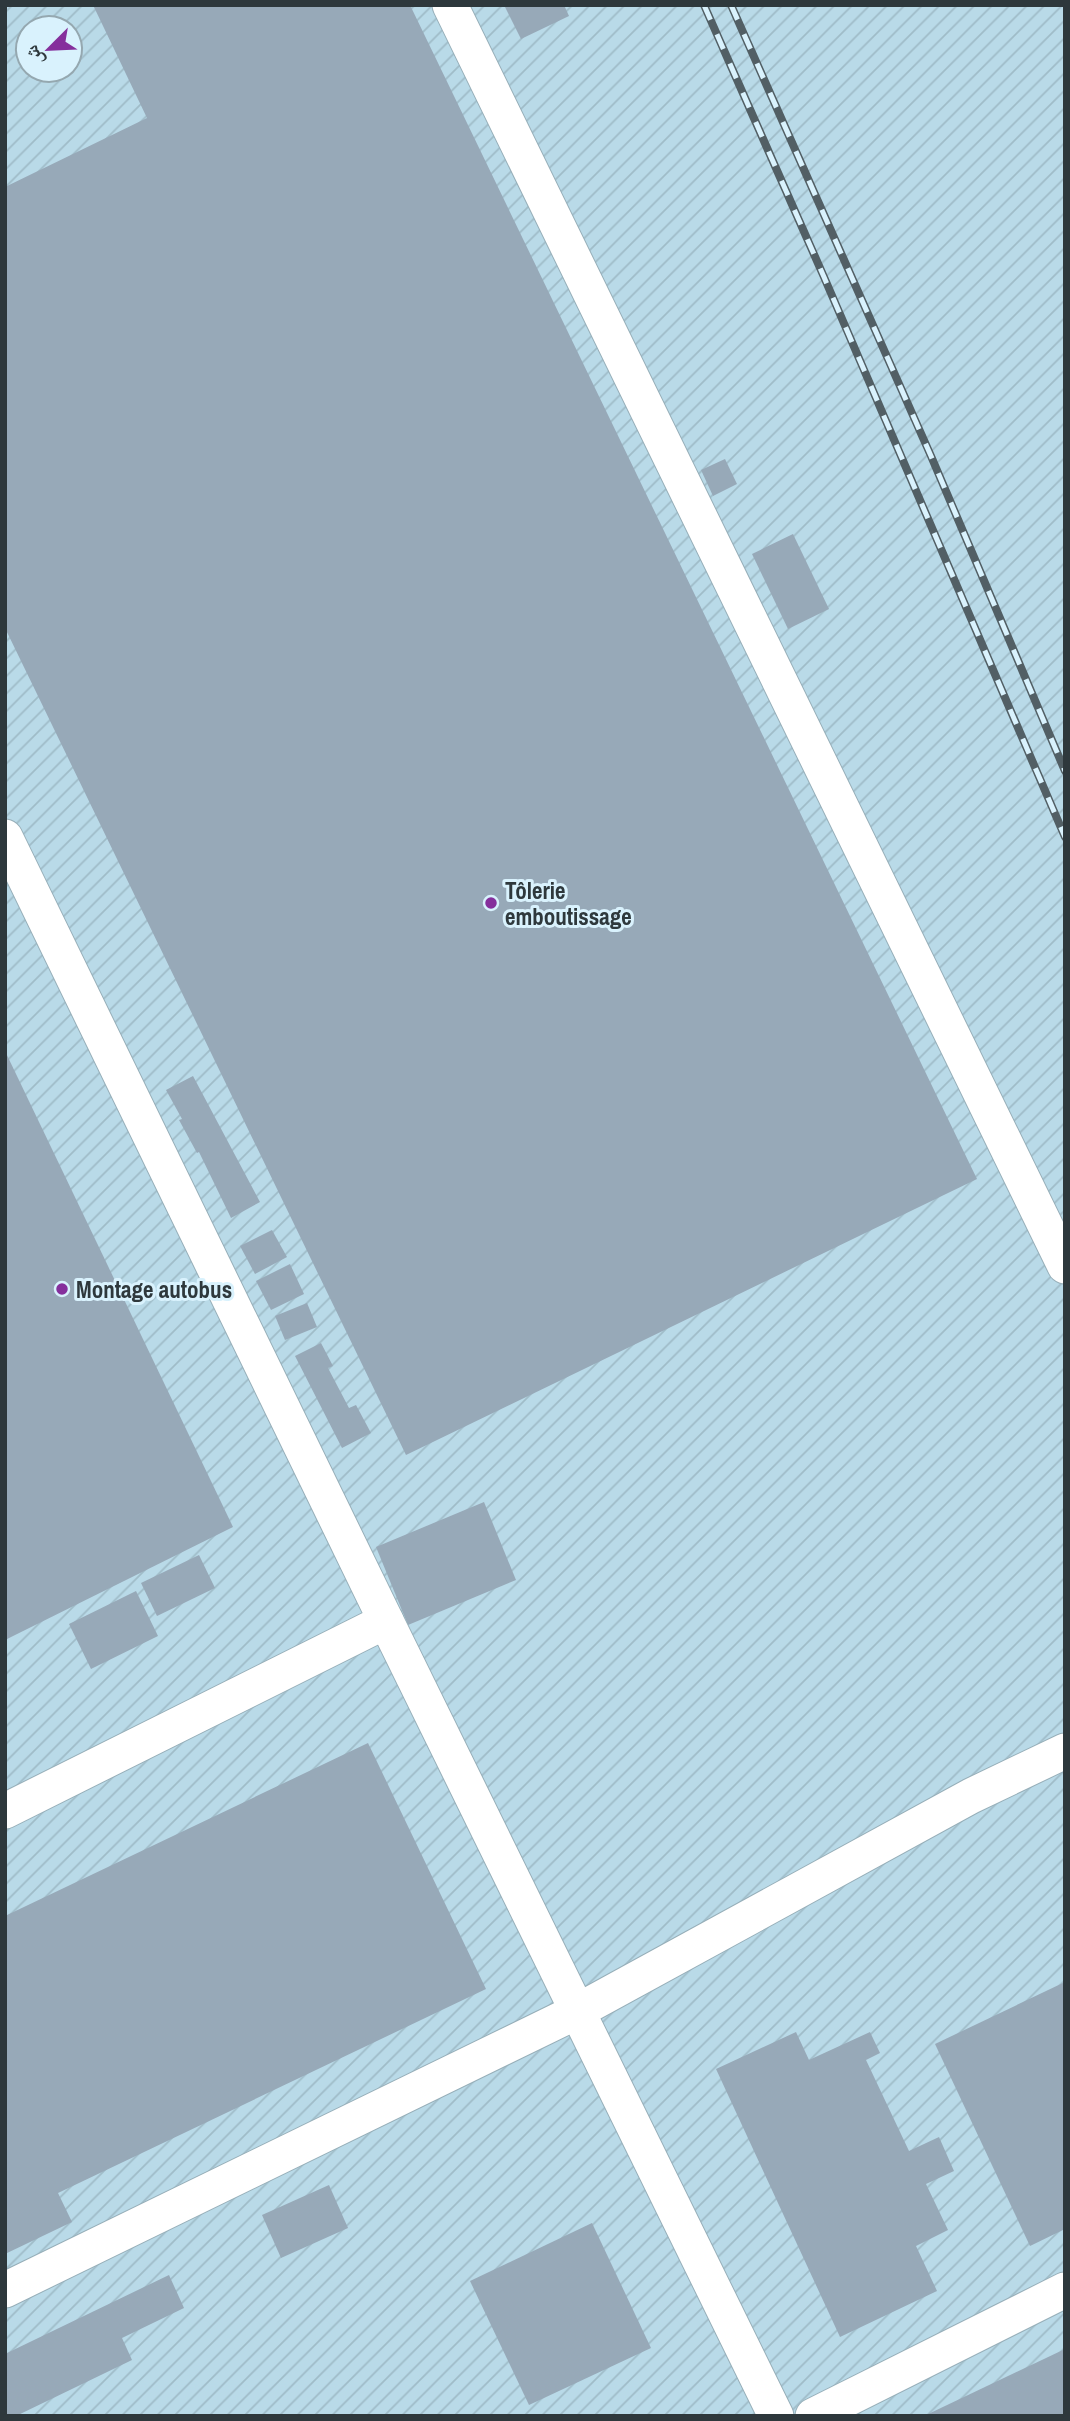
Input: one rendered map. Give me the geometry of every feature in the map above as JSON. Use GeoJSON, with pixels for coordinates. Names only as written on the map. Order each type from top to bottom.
{"type":"FeatureCollection","features":[{"type":"Feature","properties":{"kind":"lane"},"geometry":{"type":"LineString","coordinates":[[450,5],[1065,1266]]}},
{"type":"Feature","properties":{"kind":"lane"},"geometry":{"type":"LineString","coordinates":[[5,837],[776,2416]]}},
{"type":"Feature","properties":{"kind":"lane"},"geometry":{"type":"LineString","coordinates":[[5,1811],[386,1621]]}},
{"type":"Feature","properties":{"kind":"lane"},"geometry":{"type":"LineString","coordinates":[[5,2290],[576,2011],[971,1796],[1065,1751]]}},
{"type":"Feature","properties":{"kind":"lane"},"geometry":{"type":"LineString","coordinates":[[813,2416],[1065,2290]]}},
{"type":"Feature","properties":{"kind":"shaded area"},"geometry":{"type":"Polygon","coordinates":[[[5,5],[1065,5],[1065,2416],[5,2416],[5,5]]]}},
{"type":"Feature","properties":{"kind":"building","name":"Tôlerie emboutissage"},"geometry":{"type":"Polygon","coordinates":[[[93,5],[410,5],[977,1179],[406,1455],[5,628],[5,187],[147,118],[93,5]]]}},
{"type":"Feature","properties":{"kind":"building"},"geometry":{"type":"Polygon","coordinates":[[[504,5],[564,5],[569,16],[521,39],[504,5]]]}},
{"type":"Feature","properties":{"kind":"building"},"geometry":{"type":"Polygon","coordinates":[[[725,459],[737,484],[713,496],[701,470],[725,459]]]}},
{"type":"Feature","properties":{"kind":"building"},"geometry":{"type":"Polygon","coordinates":[[[793,534],[829,609],[788,629],[752,554],[793,534]]]}},
{"type":"Feature","properties":{"kind":"building","name":"Montage autobus"},"geometry":{"type":"Polygon","coordinates":[[[5,1051],[233,1527],[5,1640],[5,1051]]]}},
{"type":"Feature","properties":{"kind":"building"},"geometry":{"type":"Polygon","coordinates":[[[193,1076],[260,1202],[231,1218],[166,1090],[193,1076]]]}},
{"type":"Feature","properties":{"kind":"building"},"geometry":{"type":"Polygon","coordinates":[[[272,1230],[287,1257],[255,1274],[240,1246],[272,1230]]]}},
{"type":"Feature","properties":{"kind":"building"},"geometry":{"type":"Polygon","coordinates":[[[290,1264],[304,1294],[271,1310],[256,1281],[290,1264]]]}},
{"type":"Feature","properties":{"kind":"building"},"geometry":{"type":"Polygon","coordinates":[[[307,1303],[317,1327],[285,1340],[275,1316],[307,1303]]]}},
{"type":"Feature","properties":{"kind":"building"},"geometry":{"type":"Polygon","coordinates":[[[321,1343],[333,1366],[328,1368],[349,1408],[356,1405],[371,1433],[342,1448],[295,1356],[321,1343]]]}},
{"type":"Feature","properties":{"kind":"building"},"geometry":{"type":"Polygon","coordinates":[[[484,1502],[516,1580],[408,1625],[376,1547],[484,1502]]]}},
{"type":"Feature","properties":{"kind":"building"},"geometry":{"type":"Polygon","coordinates":[[[199,1555],[215,1588],[157,1616],[141,1583],[199,1555]]]}},
{"type":"Feature","properties":{"kind":"building"},"geometry":{"type":"Polygon","coordinates":[[[136,1591],[158,1636],[91,1669],[69,1624],[136,1591]]]}},
{"type":"Feature","properties":{"kind":"building"},"geometry":{"type":"Polygon","coordinates":[[[368,1743],[486,1989],[58,2193],[72,2222],[5,2254],[5,1916],[368,1743]]]}},
{"type":"Feature","properties":{"kind":"building"},"geometry":{"type":"Polygon","coordinates":[[[1065,1982],[1065,2229],[1030,2246],[935,2044],[1065,1982]]]}},
{"type":"Feature","properties":{"kind":"building"},"geometry":{"type":"Polygon","coordinates":[[[796,2032],[809,2060],[870,2032],[880,2053],[866,2060],[909,2151],[939,2137],[954,2171],[926,2184],[948,2230],[916,2246],[937,2291],[840,2337],[716,2069],[796,2032]]]}},
{"type":"Feature","properties":{"kind":"building"},"geometry":{"type":"Polygon","coordinates":[[[329,2185],[348,2228],[281,2258],[262,2215],[329,2185]]]}},
{"type":"Feature","properties":{"kind":"building"},"geometry":{"type":"Polygon","coordinates":[[[592,2223],[651,2348],[529,2405],[470,2281],[592,2223]]]}},
{"type":"Feature","properties":{"kind":"building"},"geometry":{"type":"Polygon","coordinates":[[[169,2275],[184,2308],[122,2338],[132,2360],[16,2416],[5,2416],[5,2354],[169,2275]]]}},
{"type":"Feature","properties":{"kind":"building"},"geometry":{"type":"Polygon","coordinates":[[[1065,2349],[1065,2416],[924,2416],[1065,2349]]]}},
{"type":"Feature","properties":{"kind":"railway"},"geometry":{"type":"LineString","coordinates":[[704,5],[1065,837]]}},
{"type":"Feature","properties":{"kind":"railway"},"geometry":{"type":"LineString","coordinates":[[731,5],[931,456],[1065,771]]}},
{"type":"Feature","properties":{"kind":"place","name":"Tôlerie emboutissage"},"geometry":{"type":"Point","coordinates":[491,903]}},
{"type":"Feature","properties":{"kind":"place","name":"Montage autobus"},"geometry":{"type":"Point","coordinates":[62,1289]}}]}
